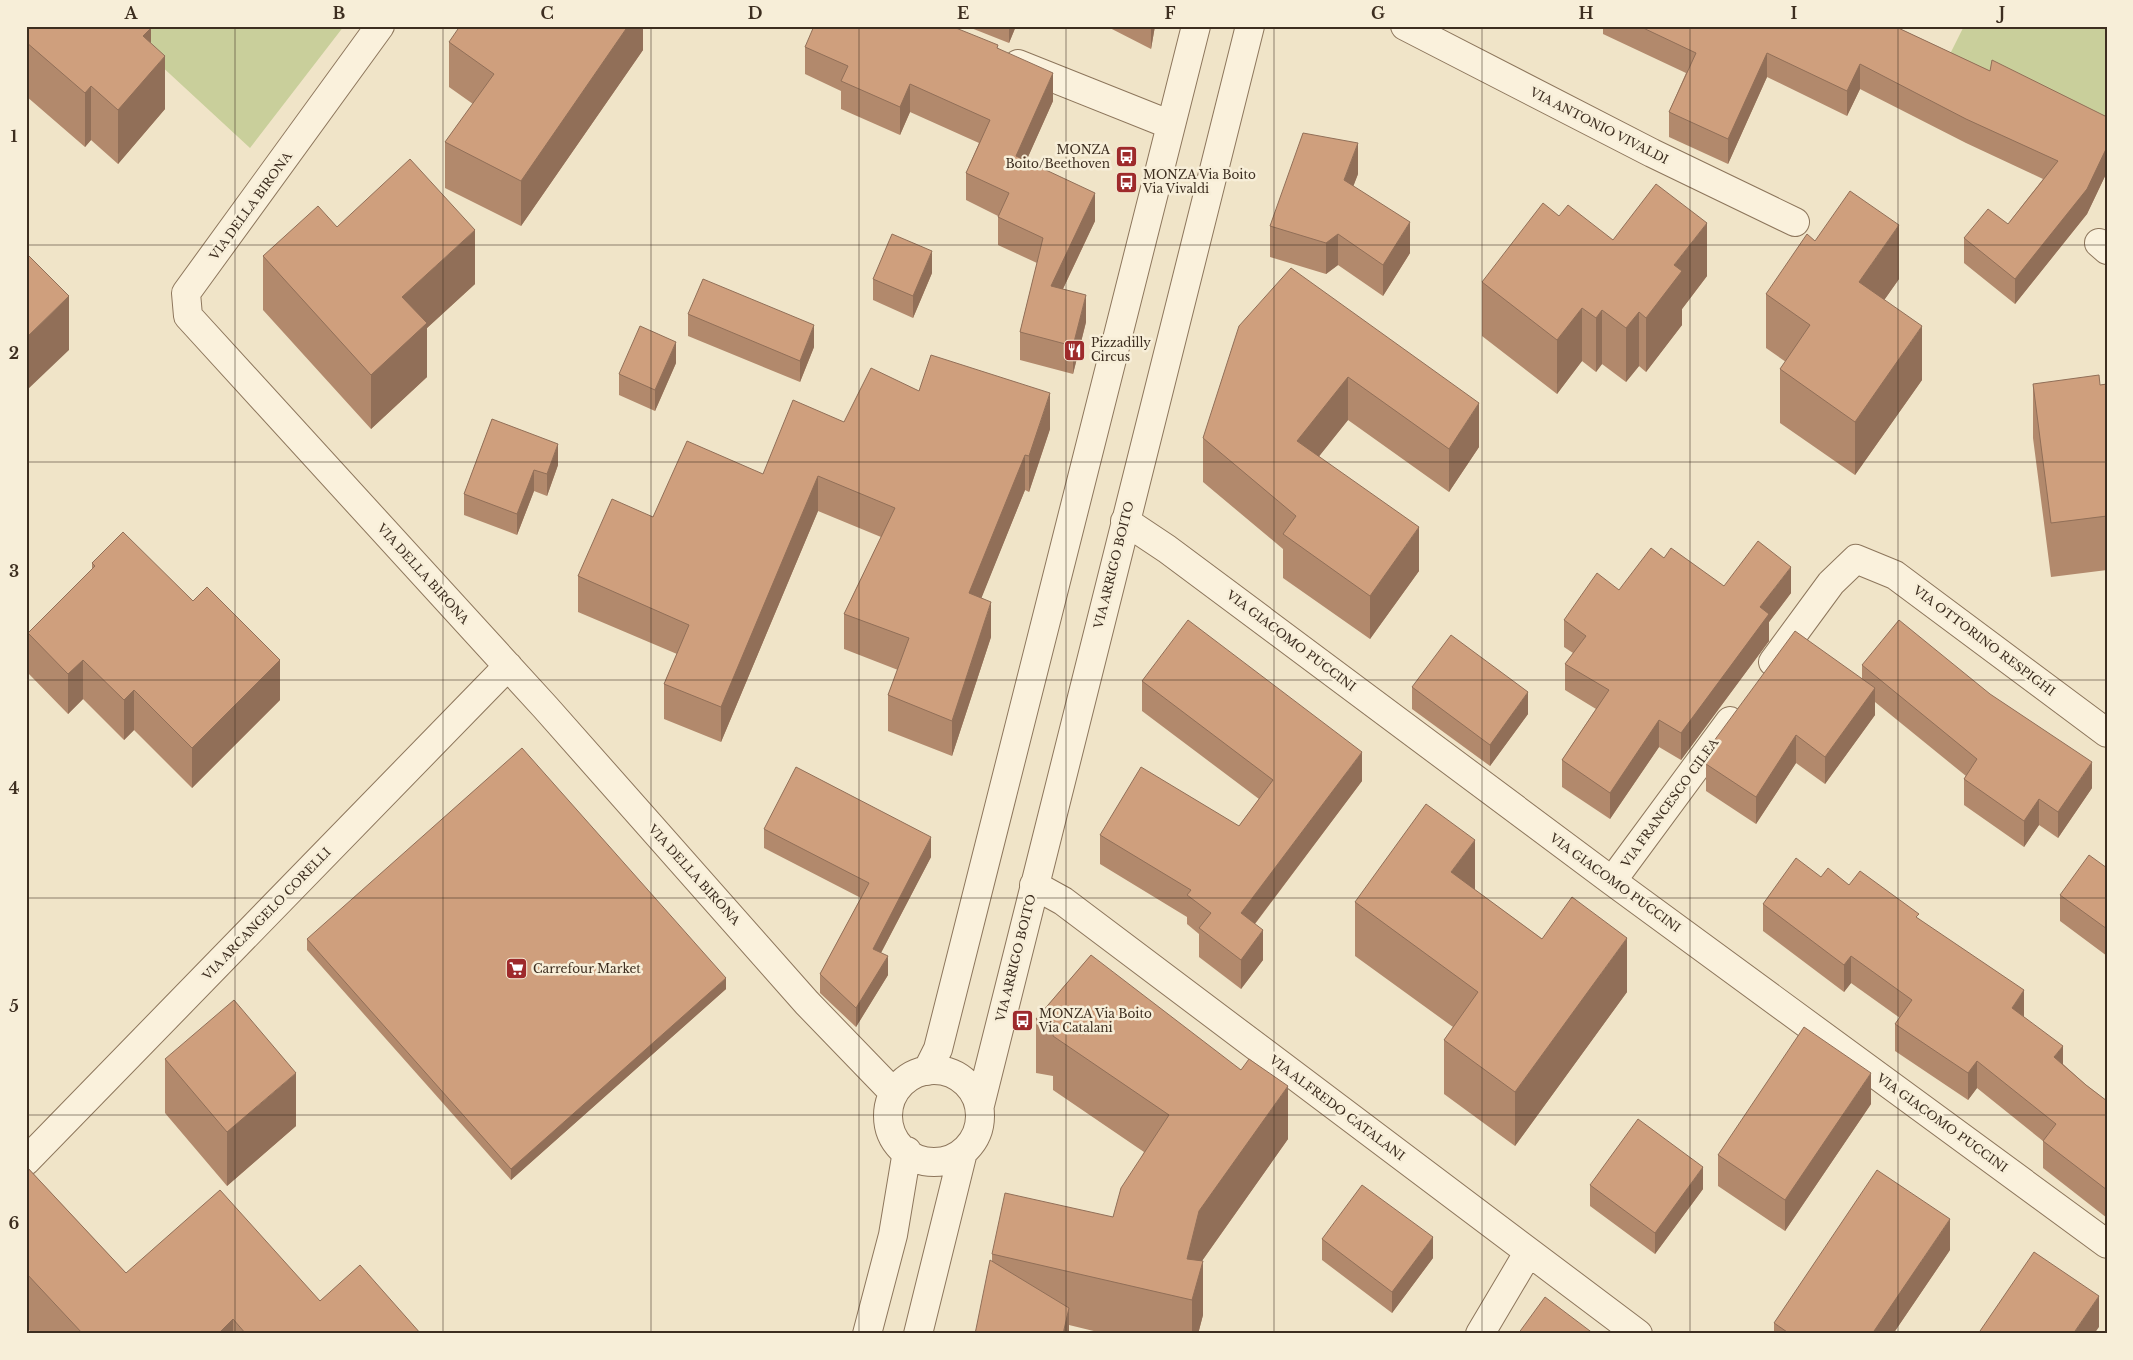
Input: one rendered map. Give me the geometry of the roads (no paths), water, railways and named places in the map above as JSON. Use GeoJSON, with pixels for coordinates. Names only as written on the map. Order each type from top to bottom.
{"type":"FeatureCollection","features":[{"type":"Feature","properties":{"kind":"street","name":"VIA DELLA BIRONA"},"geometry":{"type":"LineString","coordinates":[[380,26],[186,293],[188,316],[508,666],[807,1003],[894,1093]]}},
{"type":"Feature","properties":{"kind":"street"},"geometry":{"type":"LineString","coordinates":[[927,1071],[940,1039],[1196,26]]}},
{"type":"Feature","properties":{"kind":"street","name":"VIA ARRIGO BOITO"},"geometry":{"type":"LineString","coordinates":[[980,1105],[1250,26]]}},
{"type":"Feature","properties":{"kind":"street","name":"VIA ANTONIO VIVALDI"},"geometry":{"type":"LineString","coordinates":[[1405,26],[1652,153],[1796,222]]}},
{"type":"Feature","properties":{"kind":"street"},"geometry":{"type":"LineString","coordinates":[[995,55],[1171,125]]}},
{"type":"Feature","properties":{"kind":"street","name":"VIA GIACOMO PUCCINI"},"geometry":{"type":"LineString","coordinates":[[1126,521],[1167,549],[1612,881],[2107,1244]]}},
{"type":"Feature","properties":{"kind":"street","name":"VIA OTTORINO RESPIGHI"},"geometry":{"type":"LineString","coordinates":[[1760,680],[1831,583],[1856,559],[1895,575],[2107,733]]}},
{"type":"Feature","properties":{"kind":"street","name":"VIA ARCANGELO CORELLI"},"geometry":{"type":"LineString","coordinates":[[26,1161],[508,666]]}},
{"type":"Feature","properties":{"kind":"street","name":"VIA FRANCESCO CILEA"},"geometry":{"type":"LineString","coordinates":[[1612,881],[1742,704]]}},
{"type":"Feature","properties":{"kind":"street","name":"VIA ALFREDO CATALANI"},"geometry":{"type":"LineString","coordinates":[[1034,885],[1063,901],[1638,1334]]}},
{"type":"Feature","properties":{"kind":"street"},"geometry":{"type":"LineString","coordinates":[[942,1070],[957,1076],[968,1085],[980,1105],[980,1122],[976,1138],[963,1152],[949,1160],[929,1162],[914,1158],[896,1142],[891,1132],[888,1116],[894,1093],[906,1079],[927,1071],[942,1070]]}},
{"type":"Feature","properties":{"kind":"street"},"geometry":{"type":"LineString","coordinates":[[867,1334],[893,1234],[907,1151]]}},
{"type":"Feature","properties":{"kind":"street"},"geometry":{"type":"LineString","coordinates":[[918,1334],[963,1152]]}},
{"type":"Feature","properties":{"kind":"street"},"geometry":{"type":"LineString","coordinates":[[1480,1334],[1528,1253]]}},
{"type":"Feature","properties":{"kind":"place","name":"MONZA Boito/Beethoven"},"geometry":{"type":"Point","coordinates":[1126,157]}},
{"type":"Feature","properties":{"kind":"place","name":"MONZA Via Boito Via Vivaldi"},"geometry":{"type":"Point","coordinates":[1127,182]}},
{"type":"Feature","properties":{"kind":"place","name":"Pizzadilly Circus"},"geometry":{"type":"Point","coordinates":[1075,350]}},
{"type":"Feature","properties":{"kind":"place","name":"Carrefour Market"},"geometry":{"type":"Point","coordinates":[517,969]}},
{"type":"Feature","properties":{"kind":"place","name":"MONZA Via Boito Via Catalani"},"geometry":{"type":"Point","coordinates":[1023,1021]}}]}
